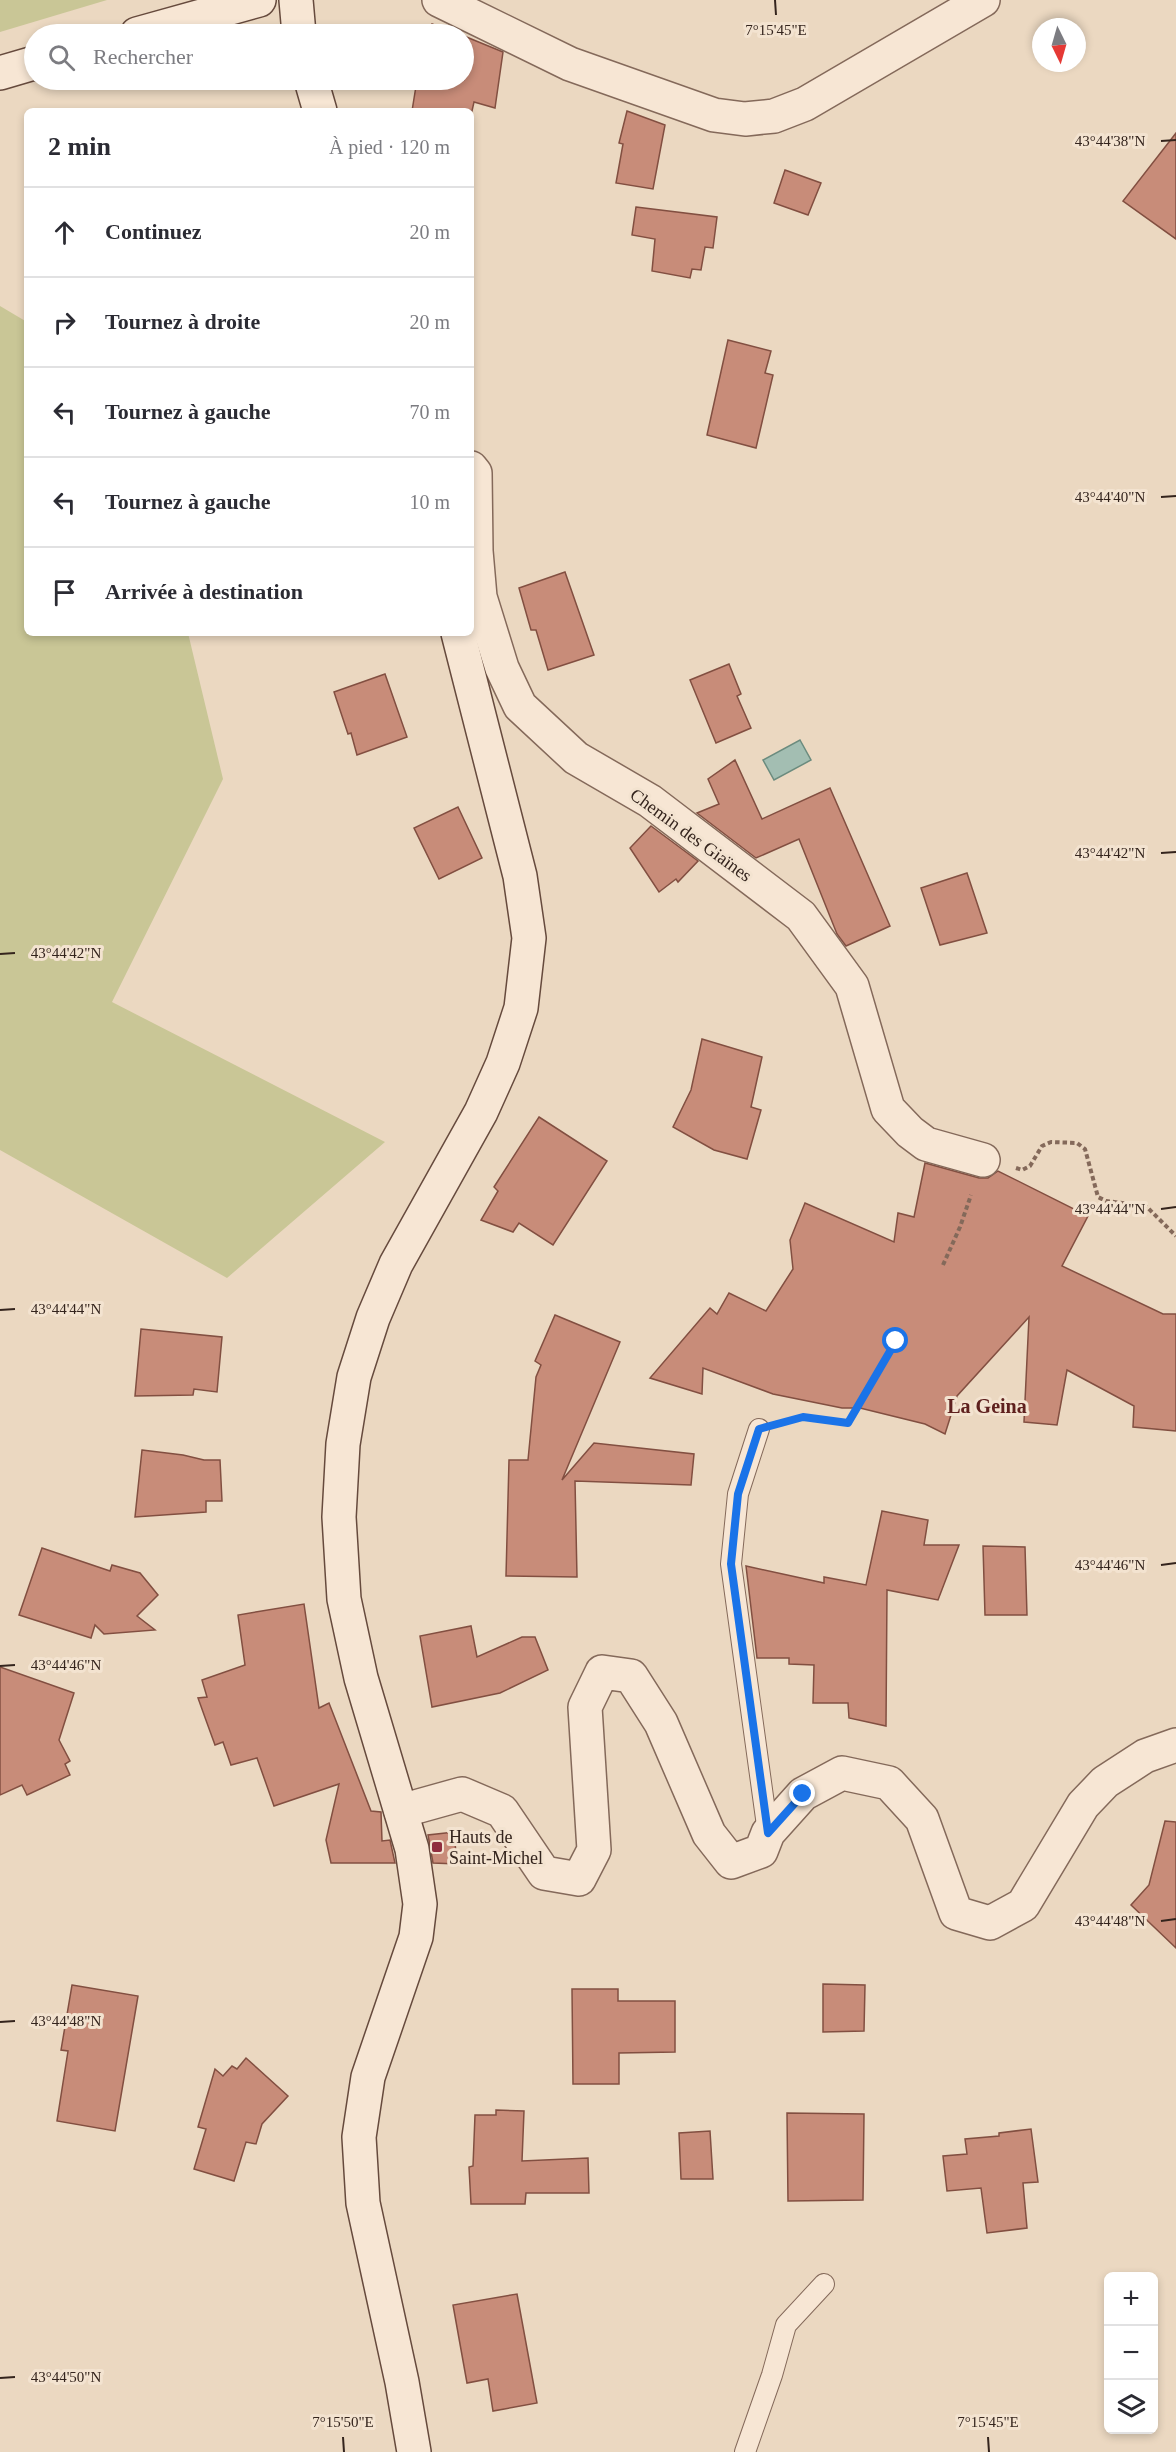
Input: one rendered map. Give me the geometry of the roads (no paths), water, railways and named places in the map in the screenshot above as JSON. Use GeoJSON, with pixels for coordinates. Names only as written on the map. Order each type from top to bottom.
{"type":"FeatureCollection","features":[{"type":"Feature","properties":{"kind":"street"},"geometry":{"type":"LineString","coordinates":[[173,24],[260,0]]}},
{"type":"Feature","properties":{"kind":"street"},"geometry":{"type":"LineString","coordinates":[[296,0],[298,24]]}},
{"type":"Feature","properties":{"kind":"street"},"geometry":{"type":"LineString","coordinates":[[439,0],[570,64],[714,115],[745,119],[774,116],[805,104],[983,0]]}},
{"type":"Feature","properties":{"kind":"street"},"geometry":{"type":"LineString","coordinates":[[0,73],[24,66]]}},
{"type":"Feature","properties":{"kind":"street"},"geometry":{"type":"LineString","coordinates":[[314,90],[319,108]]}},
{"type":"Feature","properties":{"kind":"street","name":"Chemin des Giaïnes"},"geometry":{"type":"LineString","coordinates":[[474,472],[480,597],[502,668],[520,706],[576,758],[650,801],[801,916],[852,986],[888,1109],[910,1132],[926,1144],[983,1160]]}},
{"type":"Feature","properties":{"kind":"street"},"geometry":{"type":"LineString","coordinates":[[414,2452],[402,2382],[363,2203],[359,2137],[368,2077],[416,1937],[420,1904],[412,1849],[361,1678],[344,1599],[339,1517],[343,1444],[354,1377],[373,1318],[396,1264],[481,1112],[503,1064],[521,1008],[529,938],[520,876],[459,636]]}},
{"type":"Feature","properties":{"kind":"street"},"geometry":{"type":"LineString","coordinates":[[401,1810],[462,1794],[502,1811],[544,1873],[579,1879],[594,1850],[585,1707],[602,1672],[631,1676],[660,1723],[709,1834],[731,1862],[761,1851],[768,1833],[803,1794],[842,1773],[889,1783],[922,1820],[956,1912],[990,1923],[1023,1905],[1083,1805],[1106,1782],[1144,1756],[1176,1745]]}},
{"type":"Feature","properties":{"kind":"lane"},"geometry":{"type":"LineString","coordinates":[[759,1429],[738,1494],[731,1564],[768,1833]]}},
{"type":"Feature","properties":{"kind":"lane"},"geometry":{"type":"LineString","coordinates":[[745,2452],[772,2375],[786,2325],[824,2284]]}},
{"type":"Feature","properties":{"kind":"place","name":"Hauts de Saint-Michel"},"geometry":{"type":"Point","coordinates":[437,1847]}},
{"type":"Feature","properties":{"kind":"district","name":"La Geina"},"geometry":{"type":"Point","coordinates":[987,1406]}}]}
